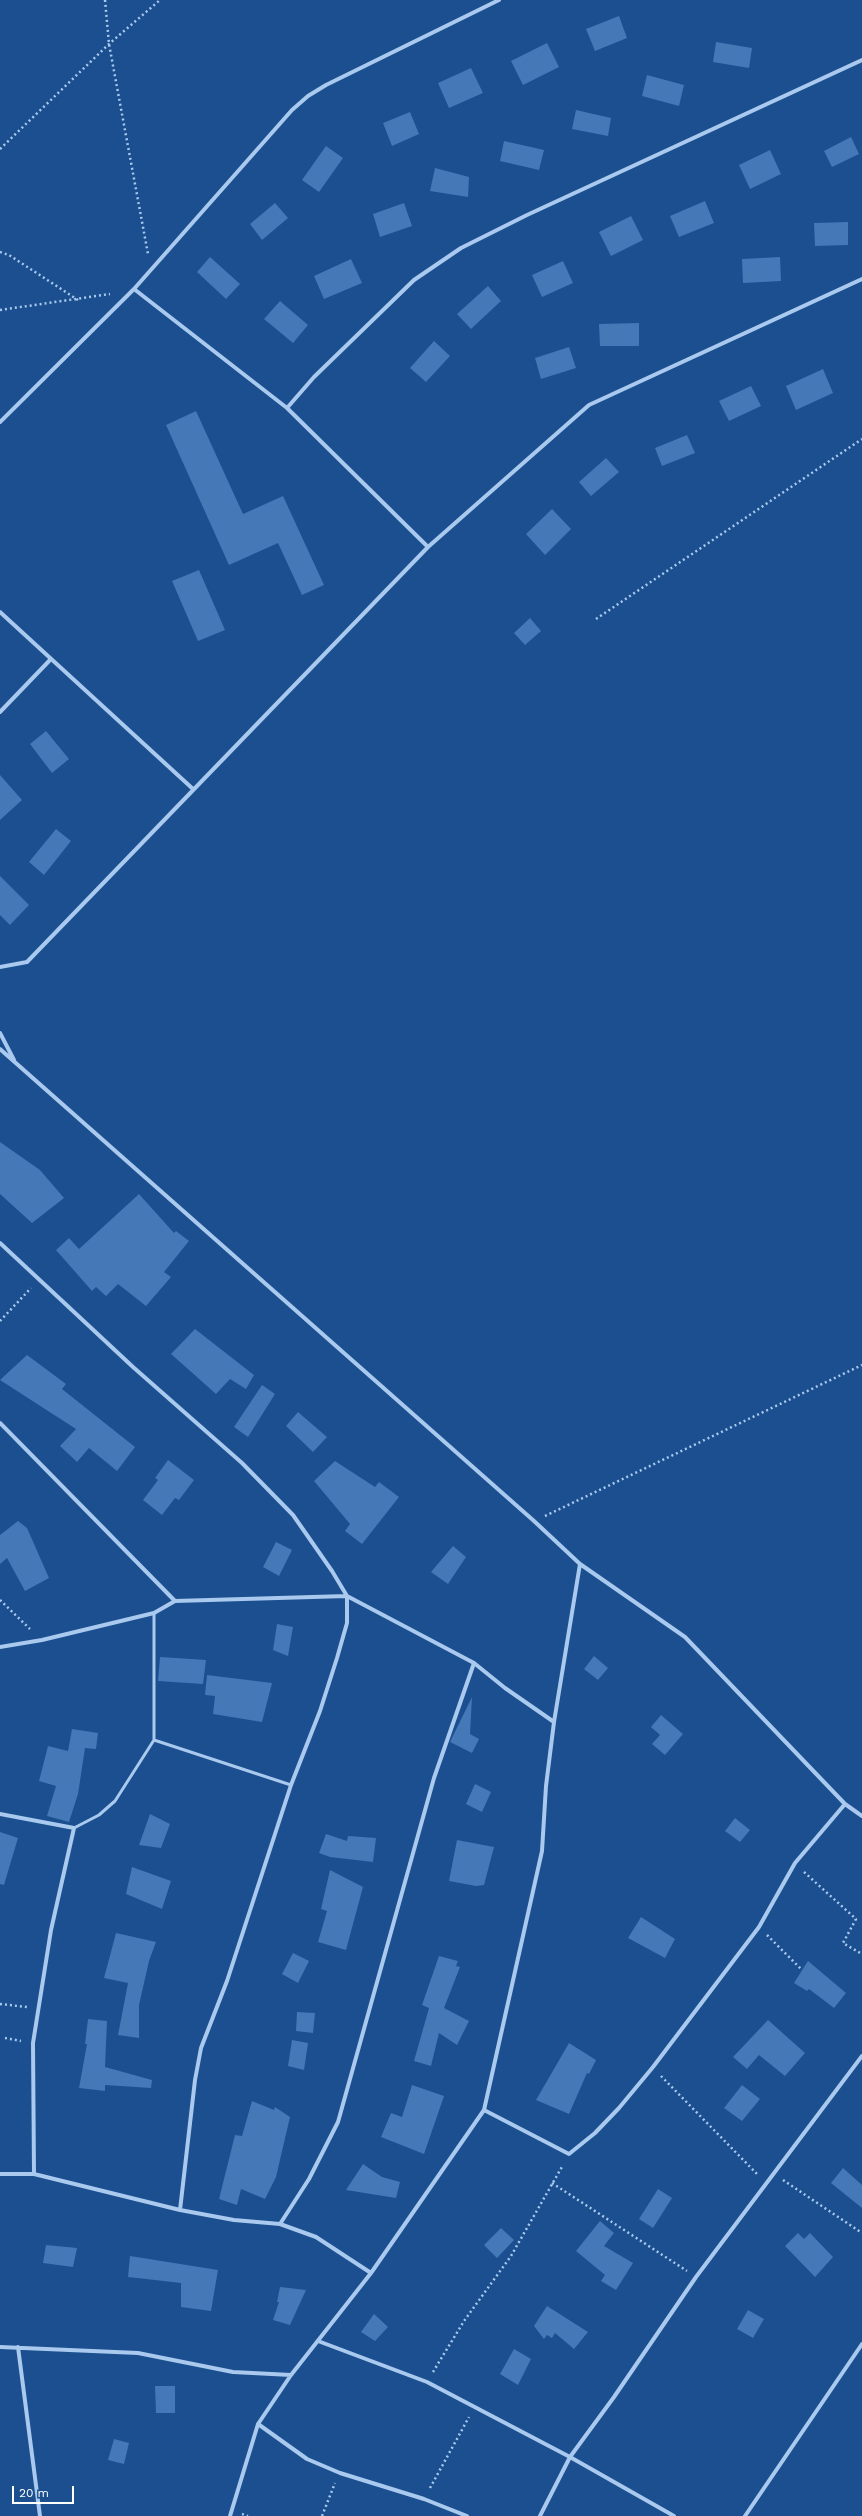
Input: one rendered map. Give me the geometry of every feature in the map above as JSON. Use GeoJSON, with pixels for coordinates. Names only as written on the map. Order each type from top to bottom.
{"type":"FeatureCollection","features":[{"type":"Feature","properties":{"kind":"street"},"geometry":{"type":"LineString","coordinates":[[0,422],[134,289],[292,110],[308,96],[326,85],[499,0]]}},
{"type":"Feature","properties":{"kind":"street"},"geometry":{"type":"LineString","coordinates":[[287,408],[314,377],[414,280],[461,248],[590,186],[862,60]]}},
{"type":"Feature","properties":{"kind":"street"},"geometry":{"type":"LineString","coordinates":[[0,967],[27,962],[428,547],[589,405],[862,279]]}},
{"type":"Feature","properties":{"kind":"street"},"geometry":{"type":"LineString","coordinates":[[134,289],[287,408],[428,547]]}},
{"type":"Feature","properties":{"kind":"street"},"geometry":{"type":"LineString","coordinates":[[0,612],[50,660],[193,789]]}},
{"type":"Feature","properties":{"kind":"street"},"geometry":{"type":"LineString","coordinates":[[0,712],[50,660]]}},
{"type":"Feature","properties":{"kind":"street"},"geometry":{"type":"LineString","coordinates":[[0,1032],[15,1062]]}},
{"type":"Feature","properties":{"kind":"street"},"geometry":{"type":"LineString","coordinates":[[0,1049],[534,1521],[580,1564],[685,1637],[845,1804],[862,1816]]}},
{"type":"Feature","properties":{"kind":"street"},"geometry":{"type":"LineString","coordinates":[[0,1243],[133,1366],[242,1463],[293,1515],[332,1571],[347,1596],[347,1623],[338,1658],[320,1711],[291,1786],[268,1861],[201,2048],[195,2080],[180,2210]]}},
{"type":"Feature","properties":{"kind":"street"},"geometry":{"type":"LineString","coordinates":[[0,1423],[176,1601]]}},
{"type":"Feature","properties":{"kind":"street"},"geometry":{"type":"LineString","coordinates":[[230,2516],[258,2424],[291,2374],[371,2273],[484,2110],[542,1851],[546,1786],[554,1722],[580,1564]]}},
{"type":"Feature","properties":{"kind":"street"},"geometry":{"type":"LineString","coordinates":[[0,1647],[42,1640],[154,1613],[176,1601],[347,1596],[474,1663],[505,1688],[554,1722]]}},
{"type":"Feature","properties":{"kind":"street"},"geometry":{"type":"LineString","coordinates":[[280,2224],[309,2179],[338,2122],[434,1778],[474,1663]]}},
{"type":"Feature","properties":{"kind":"street"},"geometry":{"type":"LineString","coordinates":[[484,2110],[569,2154],[594,2133],[619,2108],[653,2067],[759,1926],[795,1863],[845,1804]]}},
{"type":"Feature","properties":{"kind":"street"},"geometry":{"type":"LineString","coordinates":[[0,1814],[74,1828],[51,1930],[37,2008],[33,2043],[34,2174]]}},
{"type":"Feature","properties":{"kind":"street"},"geometry":{"type":"LineString","coordinates":[[540,2516],[570,2457],[614,2397],[696,2277],[775,2174],[862,2056]]}},
{"type":"Feature","properties":{"kind":"street"},"geometry":{"type":"LineString","coordinates":[[0,2174],[34,2174],[180,2210],[234,2220],[280,2224],[316,2237],[371,2273]]}},
{"type":"Feature","properties":{"kind":"street"},"geometry":{"type":"LineString","coordinates":[[318,2341],[427,2382],[570,2457],[674,2516]]}},
{"type":"Feature","properties":{"kind":"street"},"geometry":{"type":"LineString","coordinates":[[745,2516],[862,2344]]}},
{"type":"Feature","properties":{"kind":"street"},"geometry":{"type":"LineString","coordinates":[[0,2347],[138,2353],[233,2372],[291,2374]]}},
{"type":"Feature","properties":{"kind":"street"},"geometry":{"type":"LineString","coordinates":[[18,2347],[40,2516]]}},
{"type":"Feature","properties":{"kind":"street"},"geometry":{"type":"LineString","coordinates":[[258,2424],[294,2452],[340,2473],[424,2499],[467,2516]]}},
{"type":"Feature","properties":{"kind":"lane"},"geometry":{"type":"LineString","coordinates":[[74,1828],[99,1815],[115,1801],[154,1740],[154,1613]]}},
{"type":"Feature","properties":{"kind":"lane"},"geometry":{"type":"LineString","coordinates":[[154,1740],[291,1786]]}},
{"type":"Feature","properties":{"kind":"path"},"geometry":{"type":"LineString","coordinates":[[105,0],[109,44],[150,270]]}},
{"type":"Feature","properties":{"kind":"path"},"geometry":{"type":"LineString","coordinates":[[0,149],[109,44],[160,0]]}},
{"type":"Feature","properties":{"kind":"path"},"geometry":{"type":"LineString","coordinates":[[0,252],[9,255],[78,300]]}},
{"type":"Feature","properties":{"kind":"path"},"geometry":{"type":"LineString","coordinates":[[0,310],[78,300],[134,289]]}},
{"type":"Feature","properties":{"kind":"path"},"geometry":{"type":"LineString","coordinates":[[596,619],[862,439]]}},
{"type":"Feature","properties":{"kind":"path"},"geometry":{"type":"LineString","coordinates":[[0,1321],[40,1279]]}},
{"type":"Feature","properties":{"kind":"path"},"geometry":{"type":"LineString","coordinates":[[534,1521],[862,1365]]}},
{"type":"Feature","properties":{"kind":"path"},"geometry":{"type":"LineString","coordinates":[[0,1600],[42,1640]]}},
{"type":"Feature","properties":{"kind":"path"},"geometry":{"type":"LineString","coordinates":[[795,1863],[856,1919],[843,1942],[862,1954]]}},
{"type":"Feature","properties":{"kind":"path"},"geometry":{"type":"LineString","coordinates":[[759,1926],[802,1970]]}},
{"type":"Feature","properties":{"kind":"path"},"geometry":{"type":"LineString","coordinates":[[0,2004],[37,2008]]}},
{"type":"Feature","properties":{"kind":"path"},"geometry":{"type":"LineString","coordinates":[[653,2067],[766,2184]]}},
{"type":"Feature","properties":{"kind":"path"},"geometry":{"type":"LineString","coordinates":[[427,2382],[464,2321],[511,2256],[569,2154]]}},
{"type":"Feature","properties":{"kind":"path"},"geometry":{"type":"LineString","coordinates":[[775,2174],[862,2233]]}},
{"type":"Feature","properties":{"kind":"path"},"geometry":{"type":"LineString","coordinates":[[552,2183],[696,2277]]}},
{"type":"Feature","properties":{"kind":"path"},"geometry":{"type":"LineString","coordinates":[[424,2499],[475,2406]]}},
{"type":"Feature","properties":{"kind":"path"},"geometry":{"type":"LineString","coordinates":[[322,2516],[340,2473]]}},
{"type":"Feature","properties":{"kind":"building"},"geometry":{"type":"Polygon","coordinates":[[[619,16],[627,38],[595,51],[586,29],[619,16]]]}},
{"type":"Feature","properties":{"kind":"building"},"geometry":{"type":"Polygon","coordinates":[[[716,42],[752,48],[749,68],[713,62],[716,42]]]}},
{"type":"Feature","properties":{"kind":"building"},"geometry":{"type":"Polygon","coordinates":[[[547,43],[559,67],[523,85],[511,61],[547,43]]]}},
{"type":"Feature","properties":{"kind":"building"},"geometry":{"type":"Polygon","coordinates":[[[471,68],[483,93],[449,108],[438,83],[471,68]]]}},
{"type":"Feature","properties":{"kind":"building"},"geometry":{"type":"Polygon","coordinates":[[[647,75],[684,85],[679,106],[642,96],[647,75]]]}},
{"type":"Feature","properties":{"kind":"building"},"geometry":{"type":"Polygon","coordinates":[[[576,110],[611,118],[608,136],[572,129],[576,110]]]}},
{"type":"Feature","properties":{"kind":"building"},"geometry":{"type":"Polygon","coordinates":[[[410,112],[419,134],[392,146],[383,123],[410,112]]]}},
{"type":"Feature","properties":{"kind":"building"},"geometry":{"type":"Polygon","coordinates":[[[851,137],[859,154],[832,167],[824,151],[851,137]]]}},
{"type":"Feature","properties":{"kind":"building"},"geometry":{"type":"Polygon","coordinates":[[[504,141],[544,150],[539,170],[500,161],[504,141]]]}},
{"type":"Feature","properties":{"kind":"building"},"geometry":{"type":"Polygon","coordinates":[[[326,146],[343,158],[319,192],[302,180],[326,146]]]}},
{"type":"Feature","properties":{"kind":"building"},"geometry":{"type":"Polygon","coordinates":[[[770,150],[781,174],[750,189],[739,165],[770,150]]]}},
{"type":"Feature","properties":{"kind":"building"},"geometry":{"type":"Polygon","coordinates":[[[435,168],[469,177],[468,197],[430,191],[435,168]]]}},
{"type":"Feature","properties":{"kind":"building"},"geometry":{"type":"Polygon","coordinates":[[[705,201],[714,223],[679,237],[670,216],[705,201]]]}},
{"type":"Feature","properties":{"kind":"building"},"geometry":{"type":"Polygon","coordinates":[[[275,203],[288,218],[262,240],[250,224],[275,203]]]}},
{"type":"Feature","properties":{"kind":"building"},"geometry":{"type":"Polygon","coordinates":[[[404,203],[412,226],[380,237],[373,214],[404,203]]]}},
{"type":"Feature","properties":{"kind":"building"},"geometry":{"type":"Polygon","coordinates":[[[631,216],[643,240],[611,256],[599,232],[631,216]]]}},
{"type":"Feature","properties":{"kind":"building"},"geometry":{"type":"Polygon","coordinates":[[[848,222],[848,245],[815,246],[814,223],[848,222]]]}},
{"type":"Feature","properties":{"kind":"building"},"geometry":{"type":"Polygon","coordinates":[[[210,257],[240,284],[226,299],[197,272],[210,257]]]}},
{"type":"Feature","properties":{"kind":"building"},"geometry":{"type":"Polygon","coordinates":[[[780,257],[781,281],[743,283],[742,259],[780,257]]]}},
{"type":"Feature","properties":{"kind":"building"},"geometry":{"type":"Polygon","coordinates":[[[351,259],[362,283],[324,299],[314,276],[351,259]]]}},
{"type":"Feature","properties":{"kind":"building"},"geometry":{"type":"Polygon","coordinates":[[[563,261],[573,283],[542,297],[532,275],[563,261]]]}},
{"type":"Feature","properties":{"kind":"building"},"geometry":{"type":"Polygon","coordinates":[[[488,286],[501,301],[471,329],[457,314],[488,286]]]}},
{"type":"Feature","properties":{"kind":"building"},"geometry":{"type":"Polygon","coordinates":[[[280,301],[308,325],[293,343],[264,319],[280,301]]]}},
{"type":"Feature","properties":{"kind":"building"},"geometry":{"type":"Polygon","coordinates":[[[639,323],[639,346],[600,346],[599,324],[639,323]]]}},
{"type":"Feature","properties":{"kind":"building"},"geometry":{"type":"Polygon","coordinates":[[[434,341],[450,356],[426,382],[410,368],[434,341]]]}},
{"type":"Feature","properties":{"kind":"building"},"geometry":{"type":"Polygon","coordinates":[[[569,347],[576,368],[541,379],[535,358],[569,347]]]}},
{"type":"Feature","properties":{"kind":"building"},"geometry":{"type":"Polygon","coordinates":[[[823,369],[833,393],[796,410],[786,386],[823,369]]]}},
{"type":"Feature","properties":{"kind":"building"},"geometry":{"type":"Polygon","coordinates":[[[751,386],[761,406],[729,421],[719,401],[751,386]]]}},
{"type":"Feature","properties":{"kind":"building"},"geometry":{"type":"Polygon","coordinates":[[[196,411],[243,514],[283,496],[324,585],[302,595],[278,543],[229,565],[166,425],[196,411]]]}},
{"type":"Feature","properties":{"kind":"building"},"geometry":{"type":"Polygon","coordinates":[[[687,435],[695,453],[662,466],[655,448],[687,435]]]}},
{"type":"Feature","properties":{"kind":"building"},"geometry":{"type":"Polygon","coordinates":[[[606,458],[619,472],[591,496],[579,482],[606,458]]]}},
{"type":"Feature","properties":{"kind":"building"},"geometry":{"type":"Polygon","coordinates":[[[552,509],[571,529],[545,555],[526,534],[552,509]]]}},
{"type":"Feature","properties":{"kind":"building"},"geometry":{"type":"Polygon","coordinates":[[[199,570],[225,630],[198,641],[172,581],[199,570]]]}},
{"type":"Feature","properties":{"kind":"building"},"geometry":{"type":"Polygon","coordinates":[[[530,618],[541,631],[525,645],[514,633],[530,618]]]}},
{"type":"Feature","properties":{"kind":"building"},"geometry":{"type":"Polygon","coordinates":[[[46,731],[69,759],[52,773],[30,744],[46,731]]]}},
{"type":"Feature","properties":{"kind":"building"},"geometry":{"type":"Polygon","coordinates":[[[0,775],[22,800],[0,820],[0,775]]]}},
{"type":"Feature","properties":{"kind":"building"},"geometry":{"type":"Polygon","coordinates":[[[56,829],[71,841],[44,875],[29,862],[56,829]]]}},
{"type":"Feature","properties":{"kind":"building"},"geometry":{"type":"Polygon","coordinates":[[[0,876],[29,905],[10,925],[0,915],[0,876]]]}},
{"type":"Feature","properties":{"kind":"building"},"geometry":{"type":"Polygon","coordinates":[[[0,1142],[40,1170],[64,1198],[32,1223],[0,1194],[0,1142]]]}},
{"type":"Feature","properties":{"kind":"building"},"geometry":{"type":"Polygon","coordinates":[[[139,1194],[174,1233],[176,1231],[189,1241],[164,1272],[171,1277],[146,1306],[118,1284],[106,1296],[96,1287],[92,1291],[56,1250],[69,1238],[79,1249],[139,1194]]]}},
{"type":"Feature","properties":{"kind":"building"},"geometry":{"type":"Polygon","coordinates":[[[195,1329],[254,1375],[246,1389],[230,1379],[216,1394],[171,1354],[195,1329]]]}},
{"type":"Feature","properties":{"kind":"building"},"geometry":{"type":"Polygon","coordinates":[[[27,1355],[66,1384],[62,1389],[135,1447],[117,1471],[89,1448],[77,1462],[60,1446],[76,1429],[0,1380],[27,1355]]]}},
{"type":"Feature","properties":{"kind":"building"},"geometry":{"type":"Polygon","coordinates":[[[262,1385],[275,1394],[248,1437],[234,1427],[262,1385]]]}},
{"type":"Feature","properties":{"kind":"building"},"geometry":{"type":"Polygon","coordinates":[[[298,1412],[327,1437],[313,1452],[286,1426],[298,1412]]]}},
{"type":"Feature","properties":{"kind":"building"},"geometry":{"type":"Polygon","coordinates":[[[168,1460],[194,1480],[179,1500],[175,1498],[162,1515],[143,1500],[158,1480],[155,1478],[168,1460]]]}},
{"type":"Feature","properties":{"kind":"building"},"geometry":{"type":"Polygon","coordinates":[[[335,1461],[375,1487],[379,1482],[399,1497],[362,1544],[345,1531],[350,1524],[314,1481],[335,1461]]]}},
{"type":"Feature","properties":{"kind":"building"},"geometry":{"type":"Polygon","coordinates":[[[18,1521],[27,1528],[49,1578],[25,1591],[7,1558],[0,1564],[0,1535],[18,1521]]]}},
{"type":"Feature","properties":{"kind":"building"},"geometry":{"type":"Polygon","coordinates":[[[276,1542],[292,1550],[279,1576],[263,1567],[276,1542]]]}},
{"type":"Feature","properties":{"kind":"building"},"geometry":{"type":"Polygon","coordinates":[[[453,1546],[466,1557],[448,1584],[431,1572],[453,1546]]]}},
{"type":"Feature","properties":{"kind":"building"},"geometry":{"type":"Polygon","coordinates":[[[277,1624],[293,1627],[288,1656],[273,1650],[277,1624]]]}},
{"type":"Feature","properties":{"kind":"building"},"geometry":{"type":"Polygon","coordinates":[[[594,1656],[608,1668],[598,1680],[584,1669],[594,1656]]]}},
{"type":"Feature","properties":{"kind":"building"},"geometry":{"type":"Polygon","coordinates":[[[160,1657],[206,1660],[203,1684],[158,1681],[160,1657]]]}},
{"type":"Feature","properties":{"kind":"building"},"geometry":{"type":"Polygon","coordinates":[[[207,1675],[272,1683],[262,1722],[213,1714],[215,1696],[205,1695],[207,1675]]]}},
{"type":"Feature","properties":{"kind":"building"},"geometry":{"type":"Polygon","coordinates":[[[472,1697],[470,1734],[479,1739],[472,1753],[450,1742],[472,1697]]]}},
{"type":"Feature","properties":{"kind":"building"},"geometry":{"type":"Polygon","coordinates":[[[661,1715],[683,1734],[665,1755],[652,1744],[660,1735],[651,1727],[661,1715]]]}},
{"type":"Feature","properties":{"kind":"building"},"geometry":{"type":"Polygon","coordinates":[[[72,1729],[98,1733],[96,1749],[85,1748],[78,1794],[69,1822],[47,1816],[56,1786],[39,1781],[48,1746],[68,1751],[72,1729]]]}},
{"type":"Feature","properties":{"kind":"building"},"geometry":{"type":"Polygon","coordinates":[[[475,1784],[491,1792],[482,1812],[466,1804],[475,1784]]]}},
{"type":"Feature","properties":{"kind":"building"},"geometry":{"type":"Polygon","coordinates":[[[150,1814],[170,1824],[161,1848],[139,1845],[150,1814]]]}},
{"type":"Feature","properties":{"kind":"building"},"geometry":{"type":"Polygon","coordinates":[[[735,1818],[750,1830],[740,1842],[725,1831],[735,1818]]]}},
{"type":"Feature","properties":{"kind":"building"},"geometry":{"type":"Polygon","coordinates":[[[0,1832],[18,1838],[4,1885],[0,1884],[0,1832]]]}},
{"type":"Feature","properties":{"kind":"building"},"geometry":{"type":"Polygon","coordinates":[[[326,1834],[347,1841],[348,1836],[376,1838],[373,1862],[330,1857],[319,1853],[326,1834]]]}},
{"type":"Feature","properties":{"kind":"building"},"geometry":{"type":"Polygon","coordinates":[[[457,1840],[494,1847],[484,1885],[476,1886],[449,1881],[457,1840]]]}},
{"type":"Feature","properties":{"kind":"building"},"geometry":{"type":"Polygon","coordinates":[[[132,1867],[171,1881],[162,1909],[126,1894],[132,1867]]]}},
{"type":"Feature","properties":{"kind":"building"},"geometry":{"type":"Polygon","coordinates":[[[330,1870],[363,1887],[346,1950],[318,1942],[327,1911],[321,1909],[330,1870]]]}},
{"type":"Feature","properties":{"kind":"building"},"geometry":{"type":"Polygon","coordinates":[[[641,1917],[675,1939],[665,1958],[628,1938],[641,1917]]]}},
{"type":"Feature","properties":{"kind":"building"},"geometry":{"type":"Polygon","coordinates":[[[116,1933],[156,1942],[149,1961],[139,2005],[139,2038],[118,2035],[128,1983],[104,1978],[116,1933]]]}},
{"type":"Feature","properties":{"kind":"building"},"geometry":{"type":"Polygon","coordinates":[[[293,1953],[309,1961],[298,1983],[282,1974],[293,1953]]]}},
{"type":"Feature","properties":{"kind":"building"},"geometry":{"type":"Polygon","coordinates":[[[439,1956],[458,1961],[456,1966],[460,1967],[444,2008],[469,2021],[457,2045],[439,2033],[431,2066],[414,2061],[429,2008],[422,2005],[439,1956]]]}},
{"type":"Feature","properties":{"kind":"building"},"geometry":{"type":"Polygon","coordinates":[[[808,1961],[846,1993],[834,2008],[809,1989],[807,1991],[794,1983],[808,1961]]]}},
{"type":"Feature","properties":{"kind":"building"},"geometry":{"type":"Polygon","coordinates":[[[297,2012],[315,2013],[313,2033],[296,2031],[297,2012]]]}},
{"type":"Feature","properties":{"kind":"building"},"geometry":{"type":"Polygon","coordinates":[[[88,2019],[107,2021],[105,2067],[152,2080],[151,2088],[105,2085],[105,2091],[79,2088],[87,2044],[85,2044],[88,2019]]]}},
{"type":"Feature","properties":{"kind":"building"},"geometry":{"type":"Polygon","coordinates":[[[768,2020],[805,2053],[785,2076],[759,2055],[747,2069],[733,2057],[768,2020]]]}},
{"type":"Feature","properties":{"kind":"building"},"geometry":{"type":"Polygon","coordinates":[[[292,2040],[308,2043],[304,2070],[288,2066],[292,2040]]]}},
{"type":"Feature","properties":{"kind":"building"},"geometry":{"type":"Polygon","coordinates":[[[569,2043],[596,2060],[589,2074],[587,2073],[569,2114],[536,2100],[569,2043]]]}},
{"type":"Feature","properties":{"kind":"building"},"geometry":{"type":"Polygon","coordinates":[[[412,2085],[444,2096],[424,2154],[381,2137],[391,2113],[402,2117],[412,2085]]]}},
{"type":"Feature","properties":{"kind":"building"},"geometry":{"type":"Polygon","coordinates":[[[742,2085],[760,2099],[742,2121],[724,2108],[742,2085]]]}},
{"type":"Feature","properties":{"kind":"building"},"geometry":{"type":"Polygon","coordinates":[[[252,2101],[274,2110],[275,2107],[290,2117],[276,2177],[265,2199],[241,2189],[237,2205],[219,2199],[235,2135],[242,2136],[252,2101]]]}},
{"type":"Feature","properties":{"kind":"building"},"geometry":{"type":"Polygon","coordinates":[[[363,2164],[382,2177],[400,2182],[396,2198],[346,2190],[363,2164]]]}},
{"type":"Feature","properties":{"kind":"building"},"geometry":{"type":"Polygon","coordinates":[[[843,2168],[862,2185],[862,2208],[831,2183],[843,2168]]]}},
{"type":"Feature","properties":{"kind":"building"},"geometry":{"type":"Polygon","coordinates":[[[658,2189],[672,2198],[653,2228],[639,2219],[658,2189]]]}},
{"type":"Feature","properties":{"kind":"building"},"geometry":{"type":"Polygon","coordinates":[[[600,2221],[614,2233],[604,2246],[633,2263],[616,2290],[601,2281],[605,2275],[576,2251],[600,2221]]]}},
{"type":"Feature","properties":{"kind":"building"},"geometry":{"type":"Polygon","coordinates":[[[501,2228],[514,2240],[497,2258],[484,2245],[501,2228]]]}},
{"type":"Feature","properties":{"kind":"building"},"geometry":{"type":"Polygon","coordinates":[[[798,2233],[804,2239],[810,2233],[833,2257],[815,2277],[785,2246],[798,2233]]]}},
{"type":"Feature","properties":{"kind":"building"},"geometry":{"type":"Polygon","coordinates":[[[46,2245],[77,2248],[73,2267],[43,2263],[46,2245]]]}},
{"type":"Feature","properties":{"kind":"building"},"geometry":{"type":"Polygon","coordinates":[[[130,2256],[218,2270],[211,2311],[181,2307],[181,2283],[128,2277],[130,2256]]]}},
{"type":"Feature","properties":{"kind":"building"},"geometry":{"type":"Polygon","coordinates":[[[280,2287],[306,2290],[290,2325],[273,2320],[279,2302],[277,2302],[280,2287]]]}},
{"type":"Feature","properties":{"kind":"building"},"geometry":{"type":"Polygon","coordinates":[[[547,2306],[588,2332],[574,2349],[555,2333],[552,2338],[547,2335],[544,2339],[534,2326],[547,2306]]]}},
{"type":"Feature","properties":{"kind":"building"},"geometry":{"type":"Polygon","coordinates":[[[748,2310],[764,2319],[753,2338],[737,2329],[748,2310]]]}},
{"type":"Feature","properties":{"kind":"building"},"geometry":{"type":"Polygon","coordinates":[[[374,2314],[388,2327],[375,2341],[361,2332],[374,2314]]]}},
{"type":"Feature","properties":{"kind":"building"},"geometry":{"type":"Polygon","coordinates":[[[514,2349],[531,2359],[518,2385],[500,2374],[514,2349]]]}},
{"type":"Feature","properties":{"kind":"building"},"geometry":{"type":"Polygon","coordinates":[[[155,2386],[175,2386],[175,2413],[156,2413],[155,2386]]]}},
{"type":"Feature","properties":{"kind":"building"},"geometry":{"type":"Polygon","coordinates":[[[114,2439],[129,2443],[124,2464],[108,2460],[114,2439]]]}}]}
